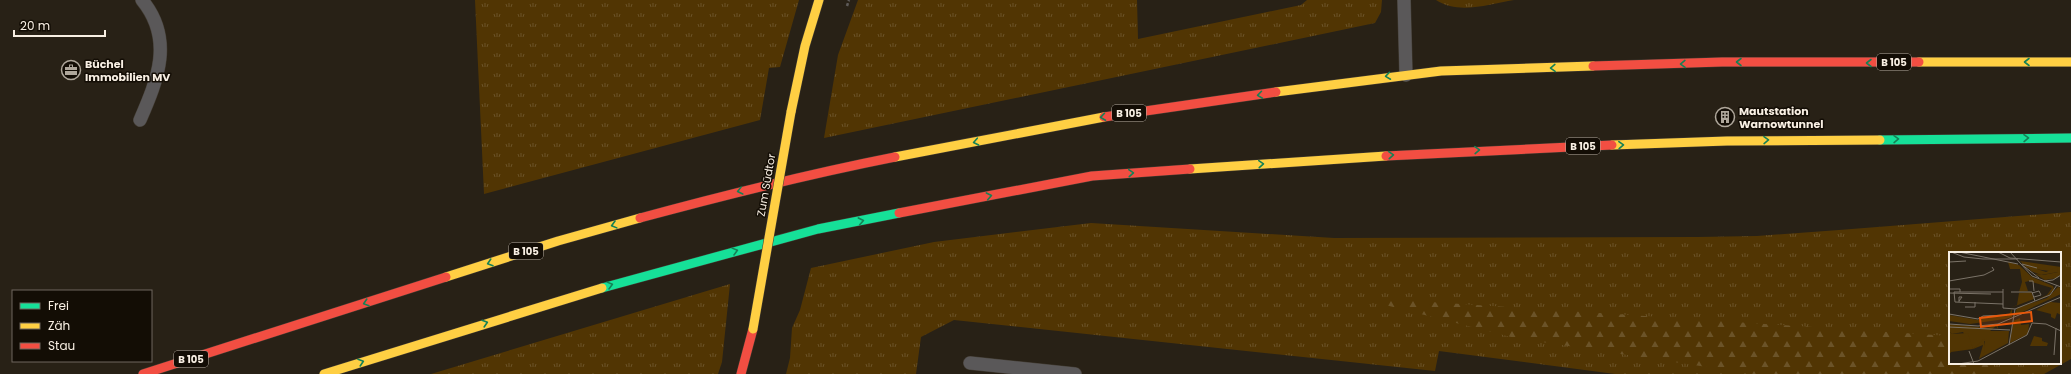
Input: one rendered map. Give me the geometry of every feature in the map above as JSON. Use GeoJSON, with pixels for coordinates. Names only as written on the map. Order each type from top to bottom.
{"type":"FeatureCollection","features":[{"type":"Feature","properties":{"kind":"main road","name":"Zum Südtor"},"geometry":{"type":"LineString","coordinates":[[741,374],[753,329],[791,112],[805,46],[819,0]]}},
{"type":"Feature","properties":{"kind":"main road","name":"B 105"},"geometry":{"type":"LineString","coordinates":[[143,374],[558,241],[720,196],[803,176],[1094,118],[1406,75],[1441,72],[1722,62],[2071,62]]}},
{"type":"Feature","properties":{"kind":"main road","name":"B 105"},"geometry":{"type":"LineString","coordinates":[[324,374],[572,296],[818,229],[1092,176],[1438,152],[1727,141],[2071,138]]}},
{"type":"Feature","properties":{"kind":"lane"},"geometry":{"type":"LineString","coordinates":[[140,120],[156,83],[161,43],[150,10],[142,0]]}},
{"type":"Feature","properties":{"kind":"lane"},"geometry":{"type":"LineString","coordinates":[[1404,0],[1406,75]]}},
{"type":"Feature","properties":{"kind":"lane"},"geometry":{"type":"LineString","coordinates":[[970,363],[1075,374]]}},
{"type":"Feature","properties":{"kind":"green space"},"geometry":{"type":"Polygon","coordinates":[[[475,0],[799,0],[780,67],[769,68],[760,120],[484,194],[475,0]]]}},
{"type":"Feature","properties":{"kind":"green space"},"geometry":{"type":"Polygon","coordinates":[[[858,0],[1137,0],[1138,39],[1301,5],[1307,0],[1382,0],[1381,12],[1375,23],[824,138],[838,55],[858,0]]]}},
{"type":"Feature","properties":{"kind":"green space"},"geometry":{"type":"Polygon","coordinates":[[[1436,0],[1514,0],[1464,8],[1454,7],[1436,0]]]}},
{"type":"Feature","properties":{"kind":"green space"},"geometry":{"type":"Polygon","coordinates":[[[2071,212],[2071,359],[2044,374],[1615,374],[1439,351],[1435,371],[954,320],[921,337],[916,374],[786,374],[790,358],[792,328],[800,310],[811,268],[934,242],[1091,223],[1334,238],[1757,236],[2071,212]]]}},
{"type":"Feature","properties":{"kind":"green space"},"geometry":{"type":"Polygon","coordinates":[[[730,284],[722,362],[718,374],[431,374],[730,284]]]}},
{"type":"Feature","properties":{"kind":"green space"},"geometry":{"type":"Polygon","coordinates":[[[1354,297],[1949,336],[1949,364],[1993,364],[1988,374],[1753,374],[1515,338],[1354,297]]]}},
{"type":"Feature","properties":{"kind":"traffic: fast"},"geometry":{"type":"LineString","coordinates":[[1880,140],[2071,138]]}},
{"type":"Feature","properties":{"kind":"traffic: fast"},"geometry":{"type":"LineString","coordinates":[[602,288],[818,229],[899,213]]}},
{"type":"Feature","properties":{"kind":"traffic: slow"},"geometry":{"type":"LineString","coordinates":[[791,112],[805,46],[819,0]]}},
{"type":"Feature","properties":{"kind":"traffic: slow"},"geometry":{"type":"LineString","coordinates":[[1919,62],[2071,62]]}},
{"type":"Feature","properties":{"kind":"traffic: slow"},"geometry":{"type":"LineString","coordinates":[[1276,92],[1441,71],[1593,66]]}},
{"type":"Feature","properties":{"kind":"traffic: slow"},"geometry":{"type":"LineString","coordinates":[[753,329],[791,112]]}},
{"type":"Feature","properties":{"kind":"traffic: slow"},"geometry":{"type":"LineString","coordinates":[[895,157],[1104,117]]}},
{"type":"Feature","properties":{"kind":"traffic: slow"},"geometry":{"type":"LineString","coordinates":[[1612,145],[1727,141],[1880,140]]}},
{"type":"Feature","properties":{"kind":"traffic: slow"},"geometry":{"type":"LineString","coordinates":[[1190,169],[1386,156]]}},
{"type":"Feature","properties":{"kind":"traffic: slow"},"geometry":{"type":"LineString","coordinates":[[446,277],[558,241],[640,218]]}},
{"type":"Feature","properties":{"kind":"traffic: slow"},"geometry":{"type":"LineString","coordinates":[[324,374],[602,288]]}},
{"type":"Feature","properties":{"kind":"traffic: jam"},"geometry":{"type":"LineString","coordinates":[[1593,66],[1722,62],[1919,62]]}},
{"type":"Feature","properties":{"kind":"traffic: jam"},"geometry":{"type":"LineString","coordinates":[[1104,117],[1276,92]]}},
{"type":"Feature","properties":{"kind":"traffic: jam"},"geometry":{"type":"LineString","coordinates":[[1386,156],[1612,145]]}},
{"type":"Feature","properties":{"kind":"traffic: jam"},"geometry":{"type":"LineString","coordinates":[[640,218],[767,185],[895,157]]}},
{"type":"Feature","properties":{"kind":"traffic: jam"},"geometry":{"type":"LineString","coordinates":[[899,213],[1092,176],[1190,169]]}},
{"type":"Feature","properties":{"kind":"traffic: jam"},"geometry":{"type":"LineString","coordinates":[[143,374],[446,277]]}},
{"type":"Feature","properties":{"kind":"traffic: jam"},"geometry":{"type":"LineString","coordinates":[[741,374],[753,329]]}},
{"type":"Feature","properties":{"kind":"place","name":"Büchel Immobilien MV"},"geometry":{"type":"Point","coordinates":[71,70]}},
{"type":"Feature","properties":{"kind":"place","name":"Mautstation Warnowtunnel"},"geometry":{"type":"Point","coordinates":[1725,117]}}]}
